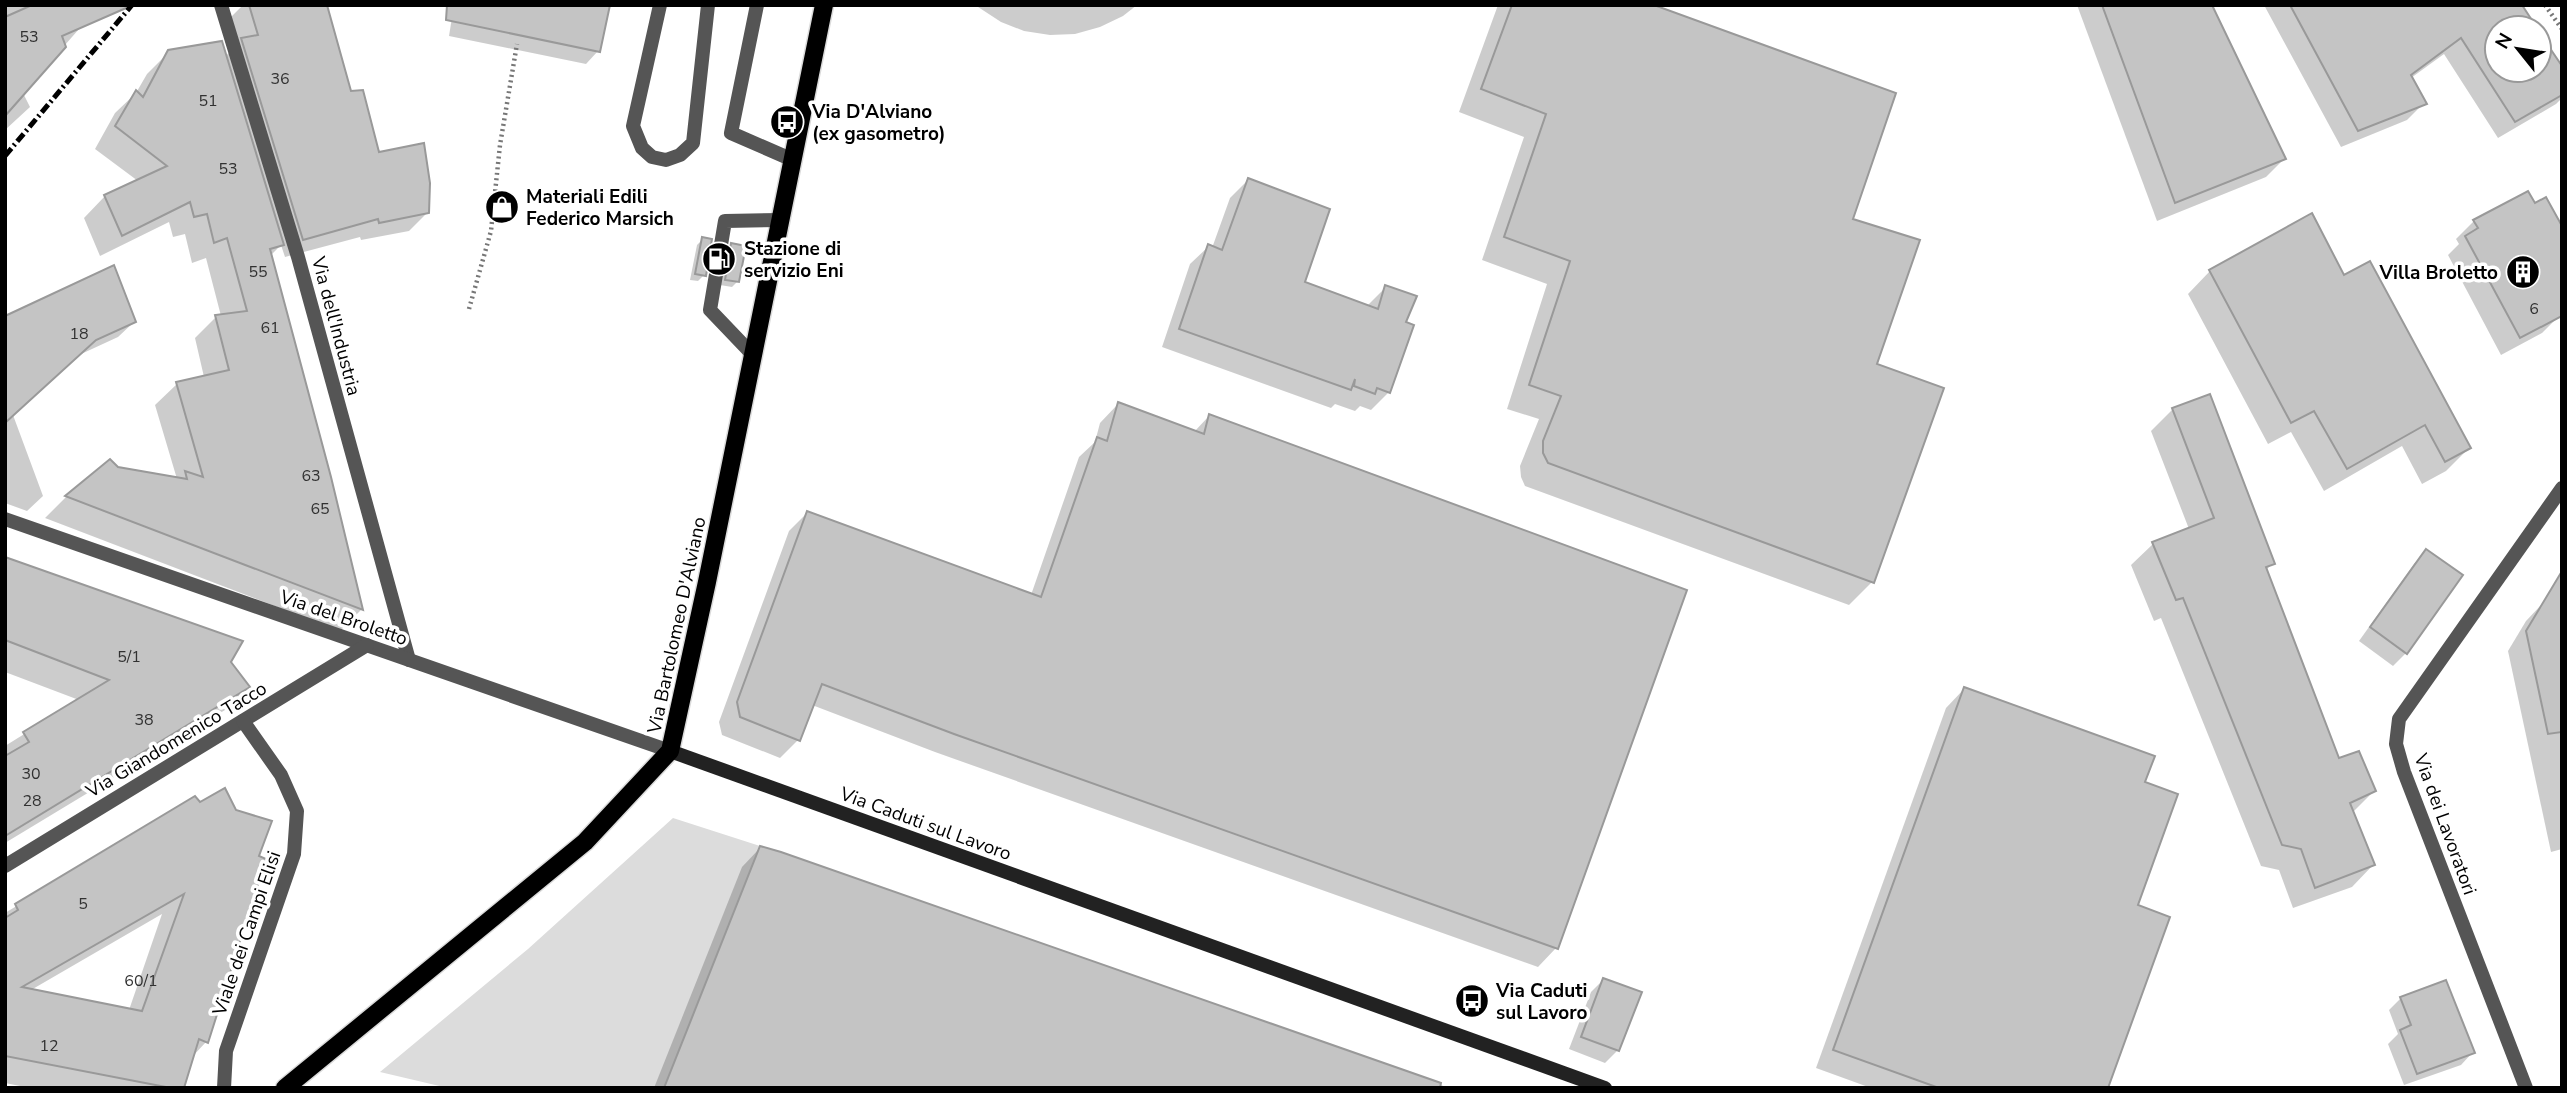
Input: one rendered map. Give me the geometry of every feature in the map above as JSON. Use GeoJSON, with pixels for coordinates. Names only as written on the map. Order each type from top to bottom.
{"type":"FeatureCollection","features":[{"type":"Feature","properties":{"kind":"main road","name":"Via Bartolomeo D'Alviano"},"geometry":{"type":"LineString","coordinates":[[285,1088],[585,842],[670,751],[708,582],[824,5]]}},
{"type":"Feature","properties":{"kind":"main road","name":"Via Caduti sul Lavoro"},"geometry":{"type":"LineString","coordinates":[[670,751],[1605,1088]]}},
{"type":"Feature","properties":{"kind":"street","name":"Via dell'Industria"},"geometry":{"type":"LineString","coordinates":[[221,5],[298,257],[409,660]]}},
{"type":"Feature","properties":{"kind":"street"},"geometry":{"type":"LineString","coordinates":[[660,5],[633,126],[642,148],[652,157],[666,160],[680,155],[693,143],[708,5]]}},
{"type":"Feature","properties":{"kind":"street"},"geometry":{"type":"LineString","coordinates":[[757,5],[730,133],[793,160]]}},
{"type":"Feature","properties":{"kind":"street"},"geometry":{"type":"LineString","coordinates":[[753,355],[710,310],[725,221],[780,220]]}},
{"type":"Feature","properties":{"kind":"street","name":"Via dei Lavoratori"},"geometry":{"type":"LineString","coordinates":[[2526,1088],[2409,785],[2396,744],[2399,719],[2562,488]]}},
{"type":"Feature","properties":{"kind":"street","name":"Via del Broletto"},"geometry":{"type":"LineString","coordinates":[[5,519],[670,751]]}},
{"type":"Feature","properties":{"kind":"street","name":"Via Giandomenico Tacco"},"geometry":{"type":"LineString","coordinates":[[5,866],[367,645]]}},
{"type":"Feature","properties":{"kind":"street","name":"Viale dei Campi Elisi"},"geometry":{"type":"LineString","coordinates":[[224,1088],[226,1051],[294,854],[297,811],[281,775],[243,721]]}},
{"type":"Feature","properties":{"kind":"path"},"geometry":{"type":"LineString","coordinates":[[2545,5],[2562,29]]}},
{"type":"Feature","properties":{"kind":"path"},"geometry":{"type":"LineString","coordinates":[[469,309],[491,231],[500,145],[517,44]]}},
{"type":"Feature","properties":{"kind":"shaded area"},"geometry":{"type":"Polygon","coordinates":[[[673,818],[760,846],[664,1088],[448,1088],[380,1072],[528,949],[673,818]]]}},
{"type":"Feature","properties":{"kind":"building"},"geometry":{"type":"Polygon","coordinates":[[[32,5],[133,5],[62,36],[66,47],[5,116],[5,17],[32,5]]]}},
{"type":"Feature","properties":{"kind":"building"},"geometry":{"type":"Polygon","coordinates":[[[249,5],[327,5],[351,91],[363,90],[379,152],[424,143],[430,183],[429,213],[379,223],[378,219],[303,240],[241,38],[258,35],[249,5]]]}},
{"type":"Feature","properties":{"kind":"building"},"geometry":{"type":"Polygon","coordinates":[[[447,5],[610,5],[600,52],[446,20],[447,5]]]}},
{"type":"Feature","properties":{"kind":"building"},"geometry":{"type":"Polygon","coordinates":[[[1512,5],[1654,5],[1896,93],[1853,219],[1920,240],[1877,364],[1944,388],[1874,583],[1548,463],[1543,453],[1543,441],[1561,396],[1529,385],[1570,261],[1504,237],[1546,114],[1481,89],[1512,5]]]}},
{"type":"Feature","properties":{"kind":"building"},"geometry":{"type":"Polygon","coordinates":[[[2102,5],[2212,5],[2286,159],[2175,203],[2102,5]]]}},
{"type":"Feature","properties":{"kind":"building"},"geometry":{"type":"Polygon","coordinates":[[[2290,5],[2522,5],[2528,14],[2483,14],[2483,72],[2461,38],[2411,75],[2427,104],[2358,131],[2290,5]]]}},
{"type":"Feature","properties":{"kind":"building"},"geometry":{"type":"Polygon","coordinates":[[[222,41],[284,245],[270,249],[331,477],[363,610],[65,496],[110,459],[118,467],[187,479],[185,471],[203,477],[176,382],[229,370],[215,315],[247,311],[227,238],[214,243],[207,214],[194,217],[190,202],[122,236],[104,195],[167,166],[115,126],[136,90],[143,97],[168,50],[222,41]]]}},
{"type":"Feature","properties":{"kind":"building"},"geometry":{"type":"Polygon","coordinates":[[[2553,53],[2562,66],[2562,95],[2515,122],[2491,84],[2553,84],[2553,53]]]}},
{"type":"Feature","properties":{"kind":"building"},"geometry":{"type":"Polygon","coordinates":[[[1248,178],[1330,209],[1305,282],[1378,309],[1385,285],[1417,296],[1406,322],[1414,325],[1390,393],[1377,388],[1375,394],[1354,386],[1355,379],[1351,390],[1179,329],[1208,244],[1222,250],[1248,178]]]}},
{"type":"Feature","properties":{"kind":"building","name":"Villa Broletto"},"geometry":{"type":"Polygon","coordinates":[[[2528,191],[2535,203],[2546,197],[2562,226],[2562,316],[2520,338],[2465,236],[2478,228],[2473,220],[2528,191]]]}},
{"type":"Feature","properties":{"kind":"building"},"geometry":{"type":"Polygon","coordinates":[[[2312,213],[2344,275],[2370,261],[2471,448],[2445,462],[2425,425],[2347,469],[2314,411],[2291,423],[2209,270],[2312,213]]]}},
{"type":"Feature","properties":{"kind":"building"},"geometry":{"type":"Polygon","coordinates":[[[702,237],[712,239],[706,276],[695,274],[702,237]]]}},
{"type":"Feature","properties":{"kind":"building"},"geometry":{"type":"Polygon","coordinates":[[[731,243],[746,246],[739,282],[725,280],[731,243]]]}},
{"type":"Feature","properties":{"kind":"building"},"geometry":{"type":"Polygon","coordinates":[[[114,265],[136,322],[96,340],[5,423],[5,316],[114,265]]]}},
{"type":"Feature","properties":{"kind":"building"},"geometry":{"type":"Polygon","coordinates":[[[2210,394],[2275,564],[2266,567],[2339,758],[2359,751],[2376,791],[2350,803],[2375,865],[2315,888],[2301,849],[2282,845],[2183,598],[2176,600],[2152,542],[2214,518],[2172,408],[2210,394]]]}},
{"type":"Feature","properties":{"kind":"building"},"geometry":{"type":"Polygon","coordinates":[[[1118,402],[1204,434],[1209,414],[1687,590],[1558,949],[954,734],[822,684],[800,741],[740,717],[737,702],[807,511],[1041,597],[1097,437],[1107,441],[1118,402]]]}},
{"type":"Feature","properties":{"kind":"building"},"geometry":{"type":"Polygon","coordinates":[[[2426,549],[2463,575],[2407,654],[2370,627],[2426,549]]]}},
{"type":"Feature","properties":{"kind":"building"},"geometry":{"type":"Polygon","coordinates":[[[5,557],[243,641],[231,662],[250,687],[5,836],[5,756],[29,742],[23,732],[109,680],[5,640],[5,557]]]}},
{"type":"Feature","properties":{"kind":"building"},"geometry":{"type":"Polygon","coordinates":[[[2562,571],[2562,732],[2548,734],[2526,631],[2562,571]]]}},
{"type":"Feature","properties":{"kind":"building"},"geometry":{"type":"Polygon","coordinates":[[[1964,687],[2155,756],[2145,782],[2178,794],[2138,905],[2170,917],[2108,1088],[1939,1088],[1833,1050],[1964,687]]]}},
{"type":"Feature","properties":{"kind":"building"},"geometry":{"type":"Polygon","coordinates":[[[225,788],[236,810],[272,821],[259,856],[266,859],[208,1043],[199,1039],[184,1088],[171,1088],[5,1056],[5,918],[18,910],[15,904],[195,796],[200,802],[225,788]],[[184,894],[22,987],[142,1011],[184,894]]]}},
{"type":"Feature","properties":{"kind":"building"},"geometry":{"type":"Polygon","coordinates":[[[760,846],[1441,1083],[1440,1088],[664,1088],[760,846]]]}},
{"type":"Feature","properties":{"kind":"building"},"geometry":{"type":"Polygon","coordinates":[[[1603,978],[1642,992],[1619,1051],[1581,1037],[1603,978]]]}},
{"type":"Feature","properties":{"kind":"building"},"geometry":{"type":"Polygon","coordinates":[[[2446,980],[2475,1053],[2417,1074],[2400,1030],[2411,1025],[2400,997],[2446,980]]]}},
{"type":"Feature","properties":{"kind":"railway"},"geometry":{"type":"LineString","coordinates":[[5,156],[132,5]]}},
{"type":"Feature","properties":{"kind":"place","name":"Via D'Alviano (ex gasometro)"},"geometry":{"type":"Point","coordinates":[787,122]}},
{"type":"Feature","properties":{"kind":"place","name":"Materiali Edili Federico Marsich"},"geometry":{"type":"Point","coordinates":[502,207]}},
{"type":"Feature","properties":{"kind":"place","name":"Stazione di servizio Eni"},"geometry":{"type":"Point","coordinates":[719,259]}},
{"type":"Feature","properties":{"kind":"place","name":"Villa Broletto"},"geometry":{"type":"Point","coordinates":[2523,272]}},
{"type":"Feature","properties":{"kind":"place","name":"Via Caduti sul Lavoro"},"geometry":{"type":"Point","coordinates":[1472,1001]}}]}
